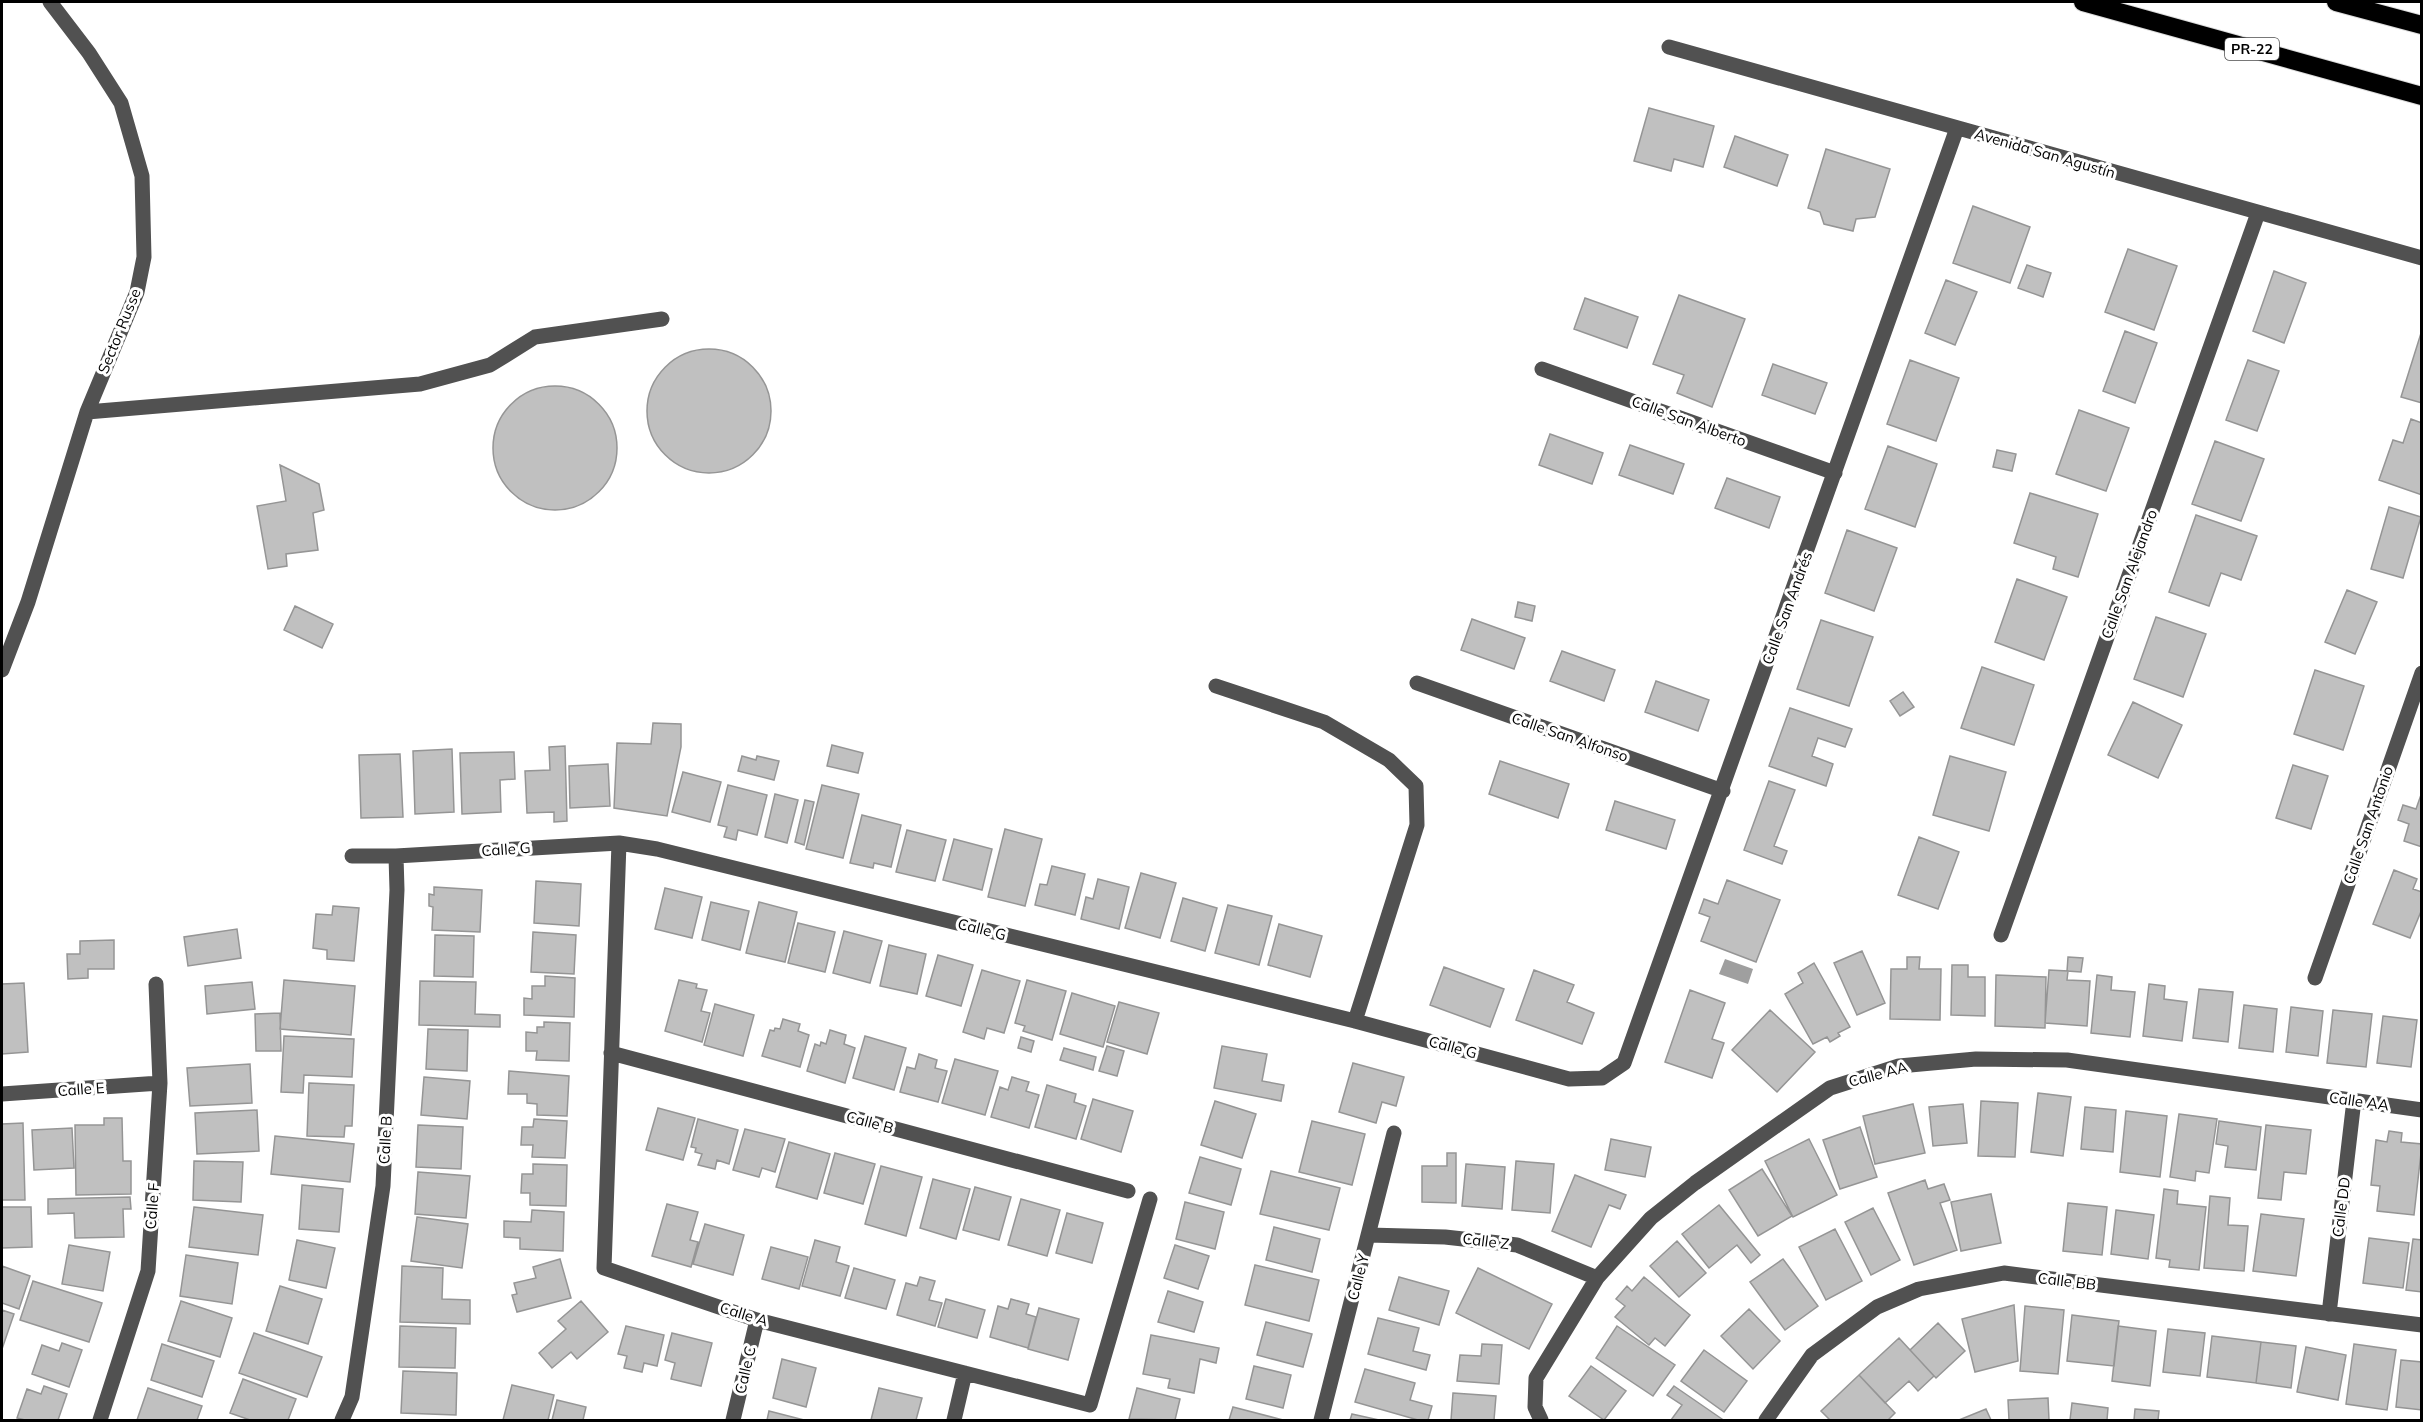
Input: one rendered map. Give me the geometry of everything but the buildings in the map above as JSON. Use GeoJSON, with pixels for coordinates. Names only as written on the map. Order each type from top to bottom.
{"type":"FeatureCollection","features":[{"type":"Feature","properties":{"kind":"highway","name":"PR-22"},"geometry":{"type":"LineString","coordinates":[[2083,2],[2421,96]]}},
{"type":"Feature","properties":{"kind":"highway"},"geometry":{"type":"LineString","coordinates":[[2336,2],[2421,25]]}},
{"type":"Feature","properties":{"kind":"street","name":"Sector Russe"},"geometry":{"type":"LineString","coordinates":[[2,670],[28,602],[87,411],[137,292],[144,257],[142,176],[121,103],[89,52],[50,2]]}},
{"type":"Feature","properties":{"kind":"street","name":"Avenida San Agustín"},"geometry":{"type":"LineString","coordinates":[[1669,47],[2421,258]]}},
{"type":"Feature","properties":{"kind":"street","name":"Calle San Andrés"},"geometry":{"type":"LineString","coordinates":[[1602,1078],[1624,1063],[1723,791],[1957,128]]}},
{"type":"Feature","properties":{"kind":"street","name":"Calle San Alejandro"},"geometry":{"type":"LineString","coordinates":[[2001,935],[2258,213]]}},
{"type":"Feature","properties":{"kind":"street"},"geometry":{"type":"LineString","coordinates":[[87,411],[420,384],[490,365],[535,337],[662,319]]}},
{"type":"Feature","properties":{"kind":"street","name":"Calle San Alberto"},"geometry":{"type":"LineString","coordinates":[[1542,369],[1835,473]]}},
{"type":"Feature","properties":{"kind":"street","name":"Calle San Antonio"},"geometry":{"type":"LineString","coordinates":[[2315,978],[2421,673]]}},
{"type":"Feature","properties":{"kind":"street","name":"Calle San Alfonso"},"geometry":{"type":"LineString","coordinates":[[1417,683],[1723,791]]}},
{"type":"Feature","properties":{"kind":"street"},"geometry":{"type":"LineString","coordinates":[[1216,686],[1324,722],[1389,760],[1416,786],[1418,825],[1355,1021]]}},
{"type":"Feature","properties":{"kind":"street","name":"Calle G"},"geometry":{"type":"LineString","coordinates":[[352,856],[396,856],[619,843],[657,849],[1355,1021],[1569,1079],[1602,1078]]}},
{"type":"Feature","properties":{"kind":"street","name":"Calle A"},"geometry":{"type":"LineString","coordinates":[[619,843],[603,1268],[757,1320],[1090,1405],[1150,1199]]}},
{"type":"Feature","properties":{"kind":"street","name":"Calle B"},"geometry":{"type":"LineString","coordinates":[[342,1420],[352,1397],[383,1186],[397,902],[396,856]]}},
{"type":"Feature","properties":{"kind":"street","name":"Calle F"},"geometry":{"type":"LineString","coordinates":[[100,1420],[148,1271],[160,1083],[156,984]]}},
{"type":"Feature","properties":{"kind":"street","name":"Calle B"},"geometry":{"type":"LineString","coordinates":[[611,1053],[1128,1191]]}},
{"type":"Feature","properties":{"kind":"street","name":"Calle AA"},"geometry":{"type":"LineString","coordinates":[[1540,1420],[1535,1407],[1536,1378],[1597,1278],[1651,1218],[1695,1183],[1830,1088],[1899,1066],[1976,1059],[2067,1060],[2421,1110]]}},
{"type":"Feature","properties":{"kind":"street","name":"Calle E"},"geometry":{"type":"LineString","coordinates":[[2,1094],[160,1083]]}},
{"type":"Feature","properties":{"kind":"street","name":"Calle DD"},"geometry":{"type":"LineString","coordinates":[[2329,1314],[2354,1100]]}},
{"type":"Feature","properties":{"kind":"street","name":"Calle Y"},"geometry":{"type":"LineString","coordinates":[[1320,1420],[1394,1133]]}},
{"type":"Feature","properties":{"kind":"street","name":"Calle Z"},"geometry":{"type":"LineString","coordinates":[[1368,1235],[1445,1237],[1517,1245],[1597,1278]]}},
{"type":"Feature","properties":{"kind":"street","name":"Calle BB"},"geometry":{"type":"LineString","coordinates":[[1766,1420],[1812,1354],[1877,1307],[1919,1289],[2004,1273],[2421,1325]]}},
{"type":"Feature","properties":{"kind":"street","name":"Calle C"},"geometry":{"type":"LineString","coordinates":[[733,1420],[757,1320]]}},
{"type":"Feature","properties":{"kind":"street"},"geometry":{"type":"LineString","coordinates":[[954,1420],[965,1373]]}},
{"type":"Feature","properties":{"kind":"shaded area"},"geometry":{"type":"Polygon","coordinates":[[[1725,959],[1753,969],[1748,984],[1719,974],[1725,959]]]}}]}
